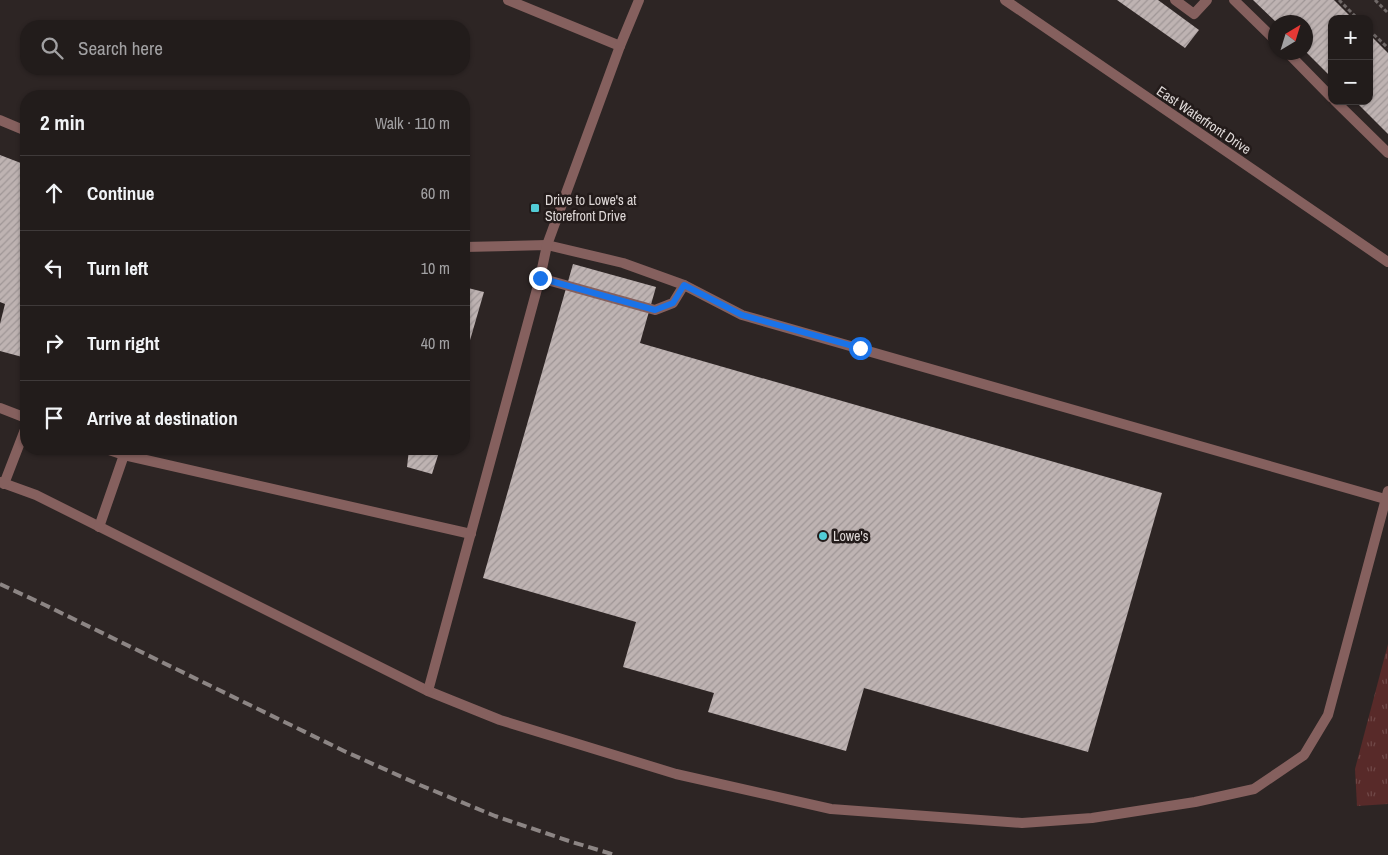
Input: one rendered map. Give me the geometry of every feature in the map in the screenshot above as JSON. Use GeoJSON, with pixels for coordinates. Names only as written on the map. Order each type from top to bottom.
{"type":"FeatureCollection","features":[{"type":"Feature","properties":{"kind":"street"},"geometry":{"type":"LineString","coordinates":[[508,0],[620,46]]}},
{"type":"Feature","properties":{"kind":"street"},"geometry":{"type":"LineString","coordinates":[[428,691],[540,278],[547,245],[620,46],[639,0]]}},
{"type":"Feature","properties":{"kind":"street","name":"East Waterfront Drive"},"geometry":{"type":"LineString","coordinates":[[1005,0],[1388,262]]}},
{"type":"Feature","properties":{"kind":"street"},"geometry":{"type":"LineString","coordinates":[[1175,0],[1194,14],[1208,0]]}},
{"type":"Feature","properties":{"kind":"street"},"geometry":{"type":"LineString","coordinates":[[1234,0],[1268,33]]}},
{"type":"Feature","properties":{"kind":"street"},"geometry":{"type":"LineString","coordinates":[[1295,60],[1328,94]]}},
{"type":"Feature","properties":{"kind":"street"},"geometry":{"type":"LineString","coordinates":[[1339,105],[1388,153]]}},
{"type":"Feature","properties":{"kind":"street"},"geometry":{"type":"LineString","coordinates":[[0,120],[20,128]]}},
{"type":"Feature","properties":{"kind":"street"},"geometry":{"type":"LineString","coordinates":[[20,440],[2,483],[36,495],[428,691],[500,720],[676,774],[831,809],[1022,823],[1092,818],[1195,802],[1254,789],[1304,755],[1328,715],[1386,495],[742,315],[684,285],[623,262],[547,245],[470,247]]}},
{"type":"Feature","properties":{"kind":"street"},"geometry":{"type":"LineString","coordinates":[[540,278],[655,310],[673,303],[684,285]]}},
{"type":"Feature","properties":{"kind":"street"},"geometry":{"type":"LineString","coordinates":[[0,408],[20,416]]}},
{"type":"Feature","properties":{"kind":"street"},"geometry":{"type":"LineString","coordinates":[[99,527],[124,455],[471,534]]}},
{"type":"Feature","properties":{"kind":"path"},"geometry":{"type":"LineString","coordinates":[[1339,0],[1354,15]]}},
{"type":"Feature","properties":{"kind":"path"},"geometry":{"type":"LineString","coordinates":[[1375,0],[1388,13]]}},
{"type":"Feature","properties":{"kind":"path"},"geometry":{"type":"LineString","coordinates":[[1373,34],[1388,48]]}},
{"type":"Feature","properties":{"kind":"green space"},"geometry":{"type":"Polygon","coordinates":[[[1388,644],[1388,804],[1357,806],[1355,769],[1388,644]]]}},
{"type":"Feature","properties":{"kind":"building"},"geometry":{"type":"Polygon","coordinates":[[[1117,0],[1158,0],[1199,30],[1185,48],[1117,0]]]}},
{"type":"Feature","properties":{"kind":"building"},"geometry":{"type":"Polygon","coordinates":[[[1253,0],[1334,0],[1349,15],[1328,15],[1328,74],[1313,59],[1313,15],[1269,15],[1253,0]]]}},
{"type":"Feature","properties":{"kind":"building"},"geometry":{"type":"Polygon","coordinates":[[[1373,38],[1388,53],[1388,134],[1359,105],[1373,105],[1373,38]]]}},
{"type":"Feature","properties":{"kind":"building"},"geometry":{"type":"Polygon","coordinates":[[[0,155],[20,163],[20,356],[0,351],[0,324],[5,304],[0,302],[0,155]]]}},
{"type":"Feature","properties":{"kind":"building","name":"Lowe's"},"geometry":{"type":"Polygon","coordinates":[[[573,264],[656,287],[640,343],[1162,493],[1088,752],[864,688],[846,751],[708,712],[714,693],[623,667],[636,622],[483,578],[573,264]]]}},
{"type":"Feature","properties":{"kind":"building"},"geometry":{"type":"Polygon","coordinates":[[[470,288],[484,292],[470,340],[470,288]]]}},
{"type":"Feature","properties":{"kind":"building"},"geometry":{"type":"Polygon","coordinates":[[[408,455],[438,455],[432,474],[407,467],[408,455]]]}},
{"type":"Feature","properties":{"kind":"railway"},"geometry":{"type":"LineString","coordinates":[[0,584],[344,751],[420,785],[495,816],[615,855]]}},
{"type":"Feature","properties":{"kind":"place","name":"Drive to Lowe's at Storefront Drive"},"geometry":{"type":"Point","coordinates":[535,208]}},
{"type":"Feature","properties":{"kind":"place","name":"Lowe's"},"geometry":{"type":"Point","coordinates":[823,536]}},
{"type":"Feature","properties":{"kind":"route"},"geometry":{"type":"LineString","coordinates":[[540,278],[655,310],[673,303],[684,285],[742,315],[860,348]]}}]}
